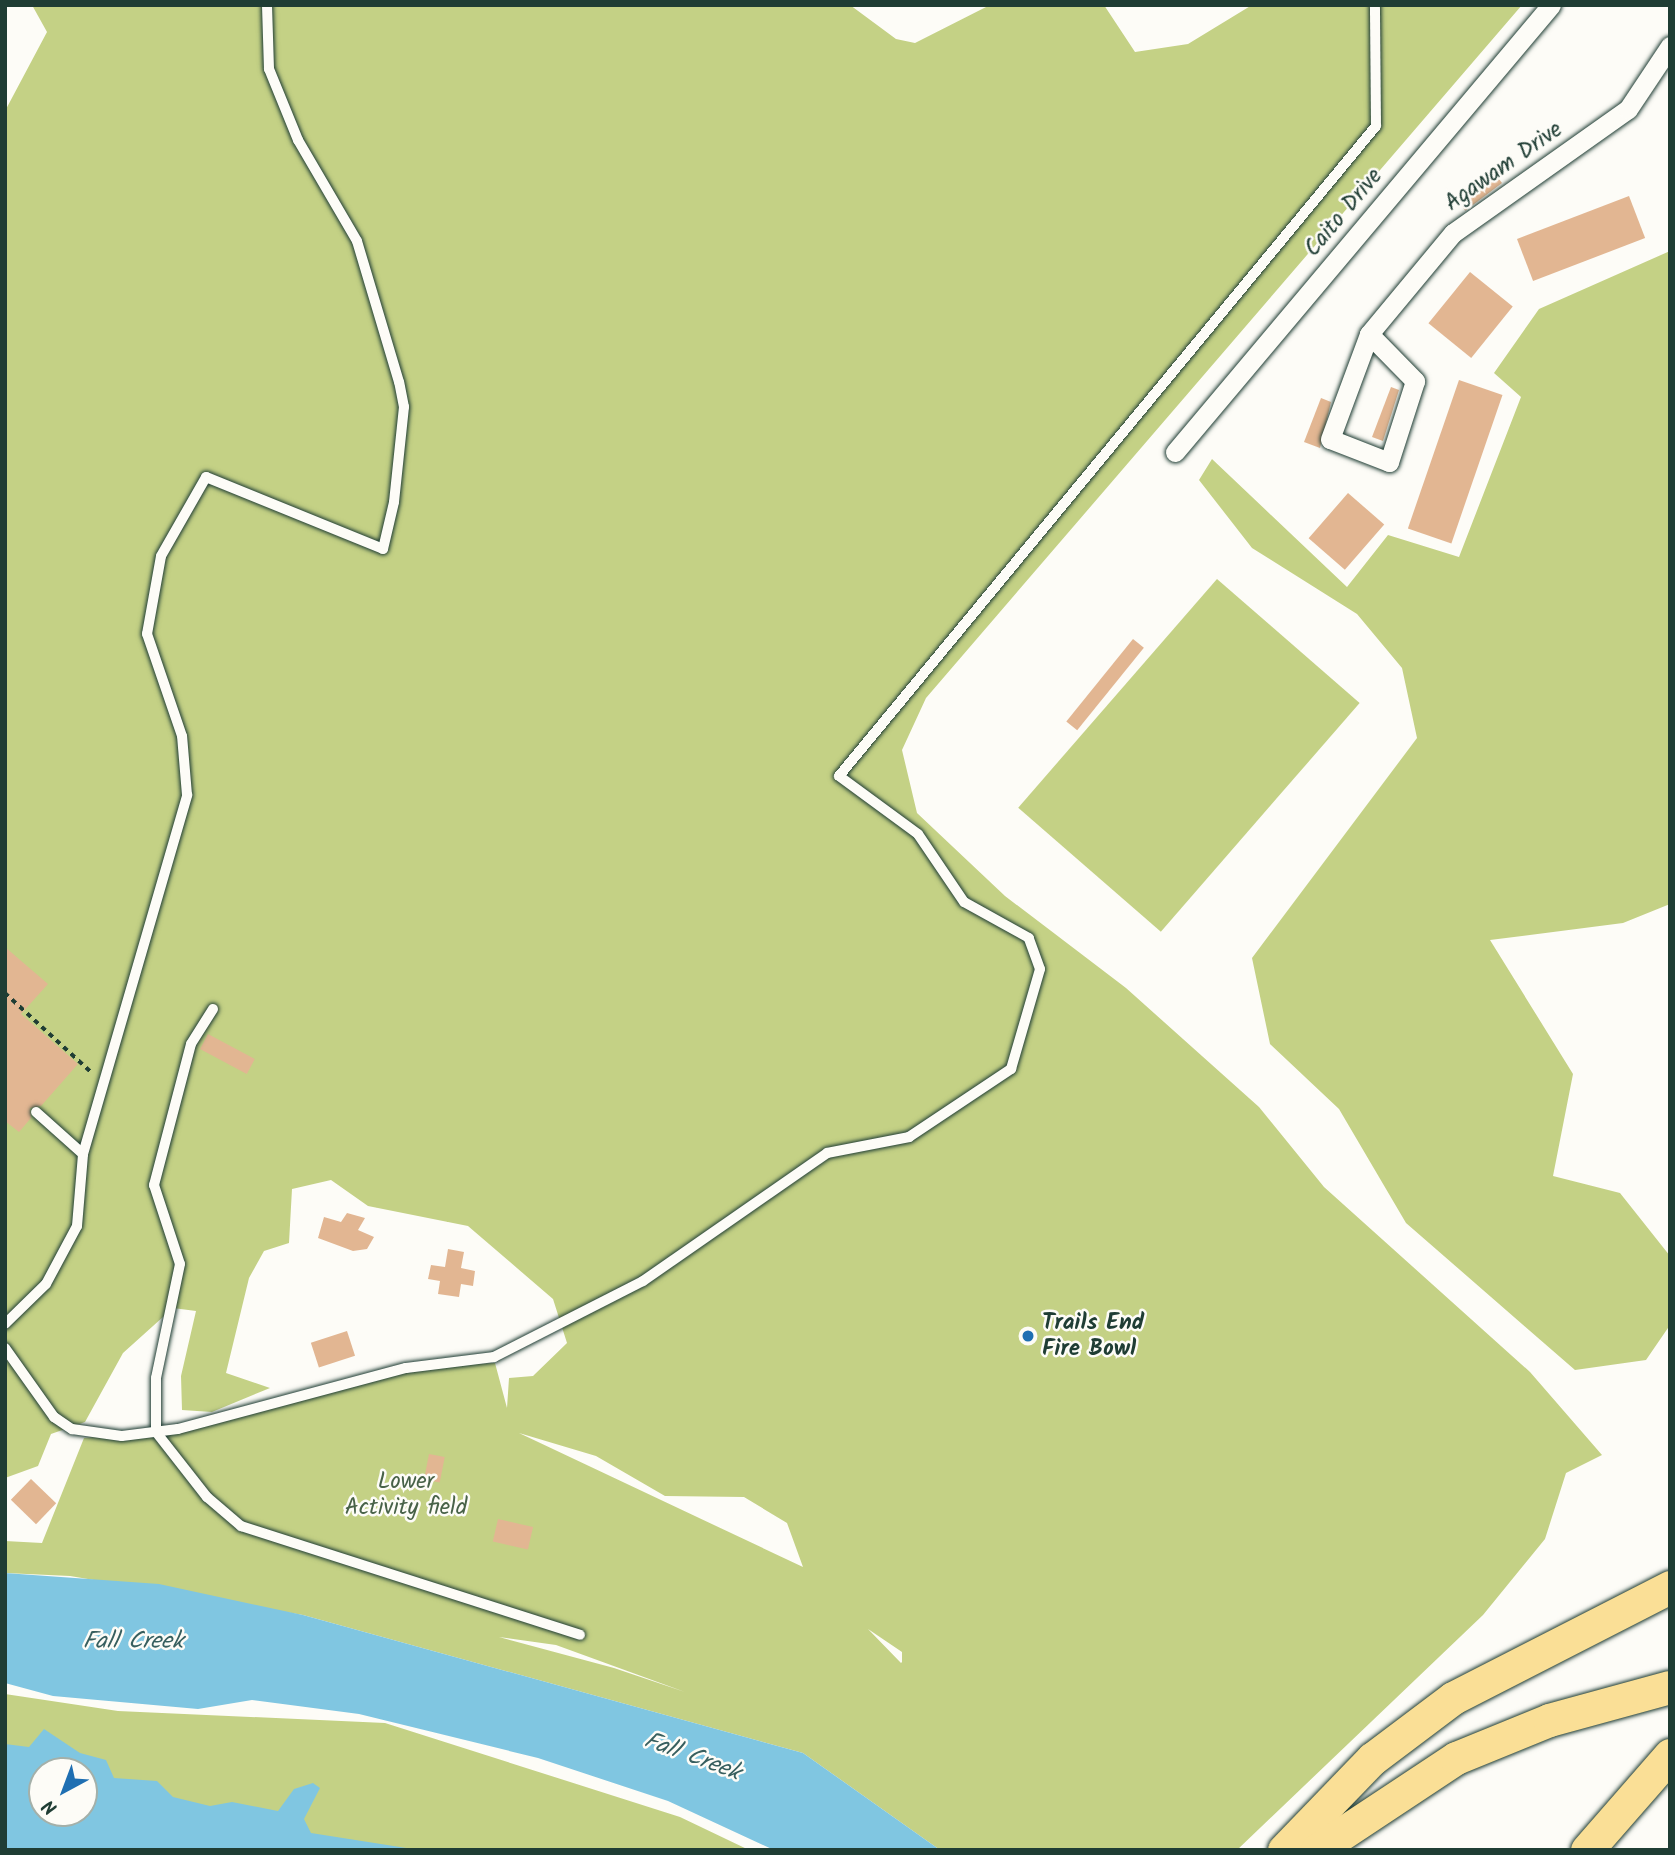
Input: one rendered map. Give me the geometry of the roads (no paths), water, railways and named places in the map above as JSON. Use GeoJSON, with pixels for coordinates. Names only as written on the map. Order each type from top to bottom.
{"type":"FeatureCollection","features":[{"type":"Feature","properties":{"kind":"highway"},"geometry":{"type":"LineString","coordinates":[[1284,1850],[1372,1759],[1453,1698],[1590,1625],[1670,1587]]}},
{"type":"Feature","properties":{"kind":"highway"},"geometry":{"type":"LineString","coordinates":[[1317,1850],[1437,1769],[1549,1720],[1670,1687]]}},
{"type":"Feature","properties":{"kind":"highway"},"geometry":{"type":"LineString","coordinates":[[1587,1850],[1670,1755]]}},
{"type":"Feature","properties":{"kind":"street","name":"Caito Drive"},"geometry":{"type":"LineString","coordinates":[[1175,452],[1551,5]]}},
{"type":"Feature","properties":{"kind":"street","name":"Agawam Drive"},"geometry":{"type":"LineString","coordinates":[[1369,334],[1415,381],[1389,462],[1330,439],[1369,334],[1453,233],[1628,109],[1670,46]]}},
{"type":"Feature","properties":{"kind":"lane"},"geometry":{"type":"LineString","coordinates":[[5,1324],[47,1284],[78,1226],[83,1154],[187,795],[182,736],[147,634],[161,555],[206,477],[383,549],[394,502],[404,407],[400,382],[357,241],[298,140],[269,69],[267,5]]}},
{"type":"Feature","properties":{"kind":"lane"},"geometry":{"type":"LineString","coordinates":[[5,1348],[41,1402],[72,1429],[122,1436],[156,1432],[406,1368],[495,1357],[643,1281],[827,1153],[909,1137],[1011,1069],[1040,969],[1030,938],[964,902],[918,834],[839,776],[1377,126],[1376,5]]}},
{"type":"Feature","properties":{"kind":"lane"},"geometry":{"type":"LineString","coordinates":[[213,1009],[191,1044],[154,1185],[180,1264],[156,1378],[156,1432],[207,1497],[241,1526],[580,1635]]}},
{"type":"Feature","properties":{"kind":"lane"},"geometry":{"type":"LineString","coordinates":[[36,1112],[83,1154]]}},
{"type":"Feature","properties":{"kind":"water","name":"Fall Creek"},"geometry":{"type":"Polygon","coordinates":[[[5,1573],[159,1584],[303,1615],[803,1753],[940,1850],[774,1850],[668,1801],[538,1758],[359,1714],[252,1700],[198,1709],[53,1696],[5,1683],[5,1573]]]}},
{"type":"Feature","properties":{"kind":"water"},"geometry":{"type":"Polygon","coordinates":[[[44,1729],[80,1753],[95,1757],[28,1757],[28,1827],[98,1827],[98,1758],[106,1760],[114,1778],[157,1781],[173,1797],[210,1806],[232,1802],[278,1811],[294,1789],[313,1783],[320,1788],[304,1819],[311,1833],[419,1850],[5,1850],[5,1744],[29,1747],[44,1729]]]}},
{"type":"Feature","properties":{"kind":"place","name":"Trails End Fire Bowl"},"geometry":{"type":"Point","coordinates":[1028,1336]}},
{"type":"Feature","properties":{"kind":"park label","name":"Lower Activity field"},"geometry":{"type":"Point","coordinates":[406,1495]}}]}
